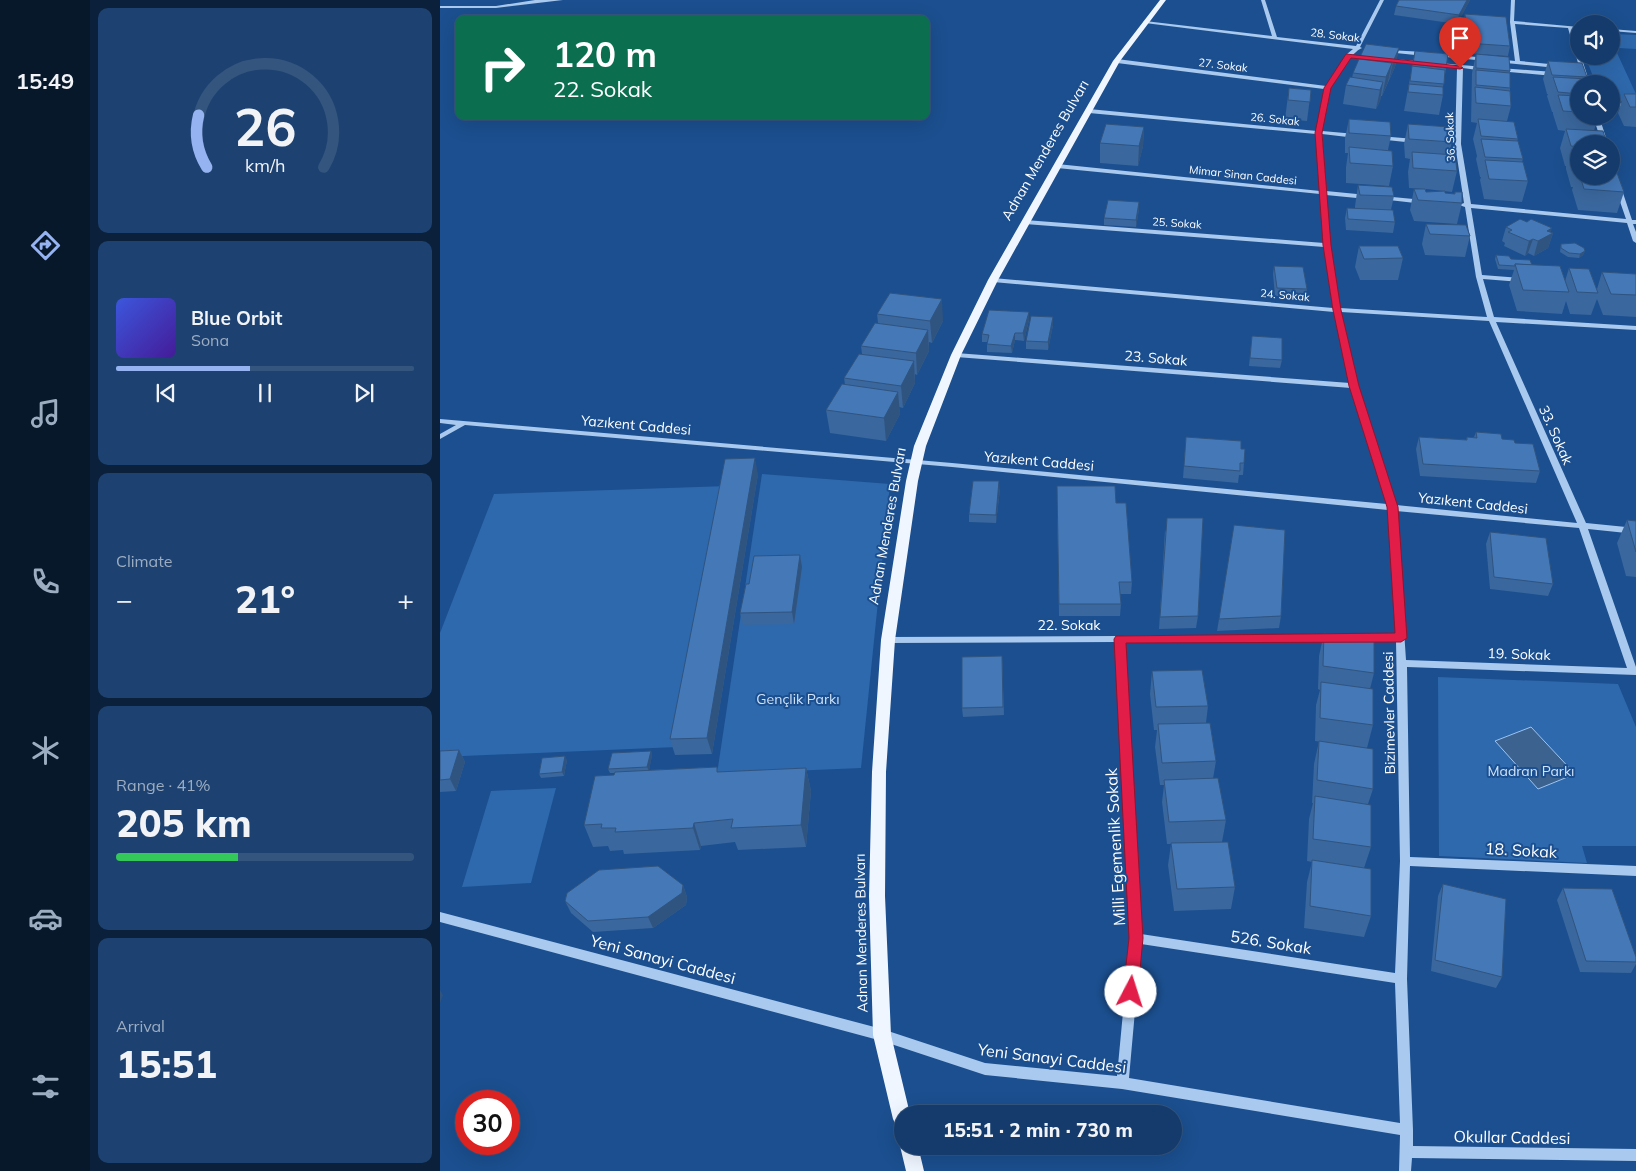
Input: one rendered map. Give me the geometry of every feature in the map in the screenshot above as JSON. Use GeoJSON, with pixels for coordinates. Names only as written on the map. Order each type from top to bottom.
{"type":"FeatureCollection","features":[{"type":"Feature","properties":{"kind":"main road","name":"Adnan Menderes Bulvarı"},"geometry":{"type":"LineString","coordinates":[[899,1105],[882,1035],[877,896],[878,772],[888,640],[920,446],[956,354],[993,280],[1117,61],[1163,0]]}},
{"type":"Feature","properties":{"kind":"main road"},"geometry":{"type":"LineString","coordinates":[[911,1155],[915,1171]]}},
{"type":"Feature","properties":{"kind":"street"},"geometry":{"type":"LineString","coordinates":[[440,7],[496,7],[561,0]]}},
{"type":"Feature","properties":{"kind":"street"},"geometry":{"type":"LineString","coordinates":[[1262,0],[1275,37]]}},
{"type":"Feature","properties":{"kind":"street","name":"Bizimevler Caddesi"},"geometry":{"type":"LineString","coordinates":[[1382,0],[1357,52],[1327,88],[1319,133],[1327,245],[1337,310],[1354,386],[1392,507],[1402,663],[1405,861],[1401,978],[1407,1130],[1406,1152]]}},
{"type":"Feature","properties":{"kind":"street"},"geometry":{"type":"LineString","coordinates":[[1513,0],[1512,22],[1518,62]]}},
{"type":"Feature","properties":{"kind":"street","name":"28. Sokak"},"geometry":{"type":"LineString","coordinates":[[1145,22],[1275,37],[1357,52]]}},
{"type":"Feature","properties":{"kind":"street"},"geometry":{"type":"LineString","coordinates":[[1512,22],[1570,28]]}},
{"type":"Feature","properties":{"kind":"street"},"geometry":{"type":"LineString","coordinates":[[1620,31],[1636,32]]}},
{"type":"Feature","properties":{"kind":"street"},"geometry":{"type":"LineString","coordinates":[[1385,50],[1564,66]]}},
{"type":"Feature","properties":{"kind":"street"},"geometry":{"type":"LineString","coordinates":[[1376,58],[1460,68],[1565,75]]}},
{"type":"Feature","properties":{"kind":"street","name":"27. Sokak"},"geometry":{"type":"LineString","coordinates":[[1117,61],[1327,88]]}},
{"type":"Feature","properties":{"kind":"street"},"geometry":{"type":"LineString","coordinates":[[1581,65],[1584,75]]}},
{"type":"Feature","properties":{"kind":"street"},"geometry":{"type":"LineString","coordinates":[[1573,67],[1582,68]]}},
{"type":"Feature","properties":{"kind":"street","name":"36. Sokak"},"geometry":{"type":"LineString","coordinates":[[1460,68],[1458,144],[1467,206]]}},
{"type":"Feature","properties":{"kind":"street"},"geometry":{"type":"LineString","coordinates":[[1620,105],[1636,106]]}},
{"type":"Feature","properties":{"kind":"street","name":"26. Sokak"},"geometry":{"type":"LineString","coordinates":[[1090,111],[1359,136]]}},
{"type":"Feature","properties":{"kind":"street"},"geometry":{"type":"LineString","coordinates":[[1368,137],[1418,141]]}},
{"type":"Feature","properties":{"kind":"street"},"geometry":{"type":"LineString","coordinates":[[1448,143],[1458,144]]}},
{"type":"Feature","properties":{"kind":"street","name":"Mimar Sinan Caddesi"},"geometry":{"type":"LineString","coordinates":[[1057,166],[1428,202]]}},
{"type":"Feature","properties":{"kind":"street"},"geometry":{"type":"LineString","coordinates":[[1617,185],[1636,241]]}},
{"type":"Feature","properties":{"kind":"street"},"geometry":{"type":"LineString","coordinates":[[1457,205],[1636,222]]}},
{"type":"Feature","properties":{"kind":"street","name":"33. Sokak"},"geometry":{"type":"LineString","coordinates":[[1467,206],[1478,277],[1491,318],[1583,527],[1634,672]]}},
{"type":"Feature","properties":{"kind":"street","name":"25. Sokak"},"geometry":{"type":"LineString","coordinates":[[1025,222],[1327,245]]}},
{"type":"Feature","properties":{"kind":"street"},"geometry":{"type":"LineString","coordinates":[[1478,277],[1528,280]]}},
{"type":"Feature","properties":{"kind":"street","name":"24. Sokak"},"geometry":{"type":"LineString","coordinates":[[993,280],[1337,310],[1636,328]]}},
{"type":"Feature","properties":{"kind":"street","name":"23. Sokak"},"geometry":{"type":"LineString","coordinates":[[956,354],[1354,386]]}},
{"type":"Feature","properties":{"kind":"street","name":"Yazıkent Caddesi"},"geometry":{"type":"LineString","coordinates":[[440,421],[916,463],[1636,531]]}},
{"type":"Feature","properties":{"kind":"street"},"geometry":{"type":"LineString","coordinates":[[440,437],[464,423]]}},
{"type":"Feature","properties":{"kind":"street","name":"22. Sokak"},"geometry":{"type":"LineString","coordinates":[[888,640],[1401,638]]}},
{"type":"Feature","properties":{"kind":"street","name":"Milli Egemenlik Sokak"},"geometry":{"type":"LineString","coordinates":[[1120,639],[1136,938],[1122,1083]]}},
{"type":"Feature","properties":{"kind":"street","name":"19. Sokak"},"geometry":{"type":"LineString","coordinates":[[1402,663],[1634,672]]}},
{"type":"Feature","properties":{"kind":"street","name":"18. Sokak"},"geometry":{"type":"LineString","coordinates":[[1405,861],[1636,872]]}},
{"type":"Feature","properties":{"kind":"street","name":"Yeni Sanayi Caddesi"},"geometry":{"type":"LineString","coordinates":[[440,917],[882,1035],[985,1069],[1122,1083],[1407,1130]]}},
{"type":"Feature","properties":{"kind":"street","name":"526. Sokak"},"geometry":{"type":"LineString","coordinates":[[1136,938],[1401,978]]}},
{"type":"Feature","properties":{"kind":"street"},"geometry":{"type":"LineString","coordinates":[[1405,1171],[1406,1152]]}},
{"type":"Feature","properties":{"kind":"street","name":"Okullar Caddesi"},"geometry":{"type":"LineString","coordinates":[[1406,1152],[1636,1155]]}},
{"type":"Feature","properties":{"kind":"green space"},"geometry":{"type":"Polygon","coordinates":[[[1620,34],[1636,35],[1636,49],[1620,48],[1620,34]]]}},
{"type":"Feature","properties":{"kind":"green space"},"geometry":{"type":"Polygon","coordinates":[[[1620,59],[1636,94],[1636,102],[1620,101],[1620,75],[1592,75],[1589,65],[1620,65],[1620,59]]]}},
{"type":"Feature","properties":{"kind":"green space","name":"Gençlik Parkı"},"geometry":{"type":"Polygon","coordinates":[[[762,474],[890,484],[861,768],[717,774],[762,474]]]}},
{"type":"Feature","properties":{"kind":"green space"},"geometry":{"type":"Polygon","coordinates":[[[727,486],[677,747],[440,757],[440,633],[494,494],[727,486]]]}},
{"type":"Feature","properties":{"kind":"green space","name":"Madran Parkı"},"geometry":{"type":"Polygon","coordinates":[[[1438,677],[1618,684],[1636,727],[1636,846],[1582,846],[1587,863],[1439,856],[1438,677]]]}},
{"type":"Feature","properties":{"kind":"green space"},"geometry":{"type":"Polygon","coordinates":[[[556,788],[531,883],[462,887],[491,791],[556,788]]]}},
{"type":"Feature","properties":{"kind":"shaded area"},"geometry":{"type":"Polygon","coordinates":[[[1531,727],[1575,774],[1538,789],[1495,741],[1531,727]]]}},
{"type":"Feature","properties":{"kind":"building"},"geometry":{"type":"Polygon","coordinates":[[[1399,0],[1467,0],[1459,15],[1396,6],[1399,0]]]}},
{"type":"Feature","properties":{"kind":"building"},"geometry":{"type":"Polygon","coordinates":[[[1465,14],[1506,17],[1510,46],[1466,43],[1465,14]]]}},
{"type":"Feature","properties":{"kind":"building"},"geometry":{"type":"Polygon","coordinates":[[[1366,44],[1399,48],[1393,62],[1360,57],[1366,44]]]}},
{"type":"Feature","properties":{"kind":"building"},"geometry":{"type":"Polygon","coordinates":[[[1415,51],[1448,54],[1446,68],[1413,64],[1415,51]]]}},
{"type":"Feature","properties":{"kind":"building"},"geometry":{"type":"Polygon","coordinates":[[[1476,54],[1509,57],[1510,71],[1476,68],[1476,54]]]}},
{"type":"Feature","properties":{"kind":"building"},"geometry":{"type":"Polygon","coordinates":[[[1359,59],[1392,63],[1386,77],[1353,73],[1359,59]]]}},
{"type":"Feature","properties":{"kind":"building"},"geometry":{"type":"Polygon","coordinates":[[[1548,61],[1583,65],[1586,75],[1570,76],[1552,75],[1548,61]]]}},
{"type":"Feature","properties":{"kind":"building"},"geometry":{"type":"Polygon","coordinates":[[[1412,66],[1445,70],[1444,84],[1410,81],[1412,66]]]}},
{"type":"Feature","properties":{"kind":"building"},"geometry":{"type":"Polygon","coordinates":[[[1476,70],[1510,73],[1510,88],[1476,85],[1476,70]]]}},
{"type":"Feature","properties":{"kind":"building"},"geometry":{"type":"Polygon","coordinates":[[[1350,77],[1383,82],[1380,90],[1346,85],[1350,77]]]}},
{"type":"Feature","properties":{"kind":"building"},"geometry":{"type":"Polygon","coordinates":[[[1553,77],[1570,78],[1570,93],[1558,92],[1553,77]]]}},
{"type":"Feature","properties":{"kind":"building"},"geometry":{"type":"Polygon","coordinates":[[[1409,84],[1443,87],[1443,95],[1408,92],[1409,84]]]}},
{"type":"Feature","properties":{"kind":"building"},"geometry":{"type":"Polygon","coordinates":[[[1475,87],[1510,91],[1511,106],[1476,103],[1475,87]]]}},
{"type":"Feature","properties":{"kind":"building"},"geometry":{"type":"Polygon","coordinates":[[[1289,88],[1311,90],[1310,102],[1288,100],[1289,88]]]}},
{"type":"Feature","properties":{"kind":"building"},"geometry":{"type":"Polygon","coordinates":[[[1624,94],[1636,94],[1636,107],[1630,107],[1624,94]]]}},
{"type":"Feature","properties":{"kind":"building"},"geometry":{"type":"Polygon","coordinates":[[[1558,95],[1570,96],[1570,111],[1563,111],[1558,95]]]}},
{"type":"Feature","properties":{"kind":"building"},"geometry":{"type":"Polygon","coordinates":[[[1349,119],[1390,122],[1391,136],[1349,133],[1349,119]]]}},
{"type":"Feature","properties":{"kind":"building"},"geometry":{"type":"Polygon","coordinates":[[[1478,119],[1514,122],[1518,139],[1481,136],[1478,119]]]}},
{"type":"Feature","properties":{"kind":"building"},"geometry":{"type":"Polygon","coordinates":[[[1106,124],[1144,127],[1139,146],[1100,143],[1106,124]]]}},
{"type":"Feature","properties":{"kind":"building"},"geometry":{"type":"Polygon","coordinates":[[[1408,124],[1450,127],[1452,142],[1409,139],[1408,124]]]}},
{"type":"Feature","properties":{"kind":"building"},"geometry":{"type":"Polygon","coordinates":[[[1566,129],[1603,131],[1604,135],[1570,135],[1570,143],[1566,129]]]}},
{"type":"Feature","properties":{"kind":"building"},"geometry":{"type":"Polygon","coordinates":[[[1481,139],[1518,141],[1523,159],[1485,157],[1481,139]]]}},
{"type":"Feature","properties":{"kind":"building"},"geometry":{"type":"Polygon","coordinates":[[[1349,147],[1392,151],[1393,166],[1350,163],[1349,147]]]}},
{"type":"Feature","properties":{"kind":"building"},"geometry":{"type":"Polygon","coordinates":[[[1412,152],[1455,155],[1457,171],[1413,168],[1412,152]]]}},
{"type":"Feature","properties":{"kind":"building"},"geometry":{"type":"Polygon","coordinates":[[[1485,160],[1523,162],[1528,181],[1489,179],[1485,160]]]}},
{"type":"Feature","properties":{"kind":"building"},"geometry":{"type":"Polygon","coordinates":[[[1620,181],[1624,192],[1584,189],[1583,185],[1620,185],[1620,181]]]}},
{"type":"Feature","properties":{"kind":"building"},"geometry":{"type":"Polygon","coordinates":[[[1358,185],[1392,187],[1394,196],[1360,195],[1358,185]]]}},
{"type":"Feature","properties":{"kind":"building"},"geometry":{"type":"Polygon","coordinates":[[[1414,189],[1425,189],[1426,192],[1445,191],[1445,193],[1455,194],[1455,192],[1462,192],[1462,203],[1418,200],[1414,189]]]}},
{"type":"Feature","properties":{"kind":"building"},"geometry":{"type":"Polygon","coordinates":[[[1108,200],[1139,202],[1136,220],[1104,218],[1108,200]]]}},
{"type":"Feature","properties":{"kind":"building"},"geometry":{"type":"Polygon","coordinates":[[[1347,208],[1393,210],[1395,222],[1348,219],[1347,208]]]}},
{"type":"Feature","properties":{"kind":"building"},"geometry":{"type":"Polygon","coordinates":[[[1520,219],[1527,222],[1531,219],[1552,228],[1547,231],[1553,233],[1538,241],[1533,239],[1529,241],[1508,232],[1512,230],[1506,227],[1520,219]]]}},
{"type":"Feature","properties":{"kind":"building"},"geometry":{"type":"Polygon","coordinates":[[[1426,224],[1466,225],[1470,236],[1430,234],[1426,224]]]}},
{"type":"Feature","properties":{"kind":"building"},"geometry":{"type":"Polygon","coordinates":[[[1575,243],[1584,248],[1585,251],[1580,254],[1569,253],[1561,248],[1561,244],[1575,243]]]}},
{"type":"Feature","properties":{"kind":"building"},"geometry":{"type":"Polygon","coordinates":[[[1359,246],[1398,246],[1403,258],[1364,259],[1359,246]]]}},
{"type":"Feature","properties":{"kind":"building"},"geometry":{"type":"Polygon","coordinates":[[[1496,255],[1509,256],[1511,259],[1530,260],[1532,265],[1499,265],[1496,255]]]}},
{"type":"Feature","properties":{"kind":"building"},"geometry":{"type":"Polygon","coordinates":[[[1515,264],[1560,266],[1569,292],[1523,290],[1515,264]]]}},
{"type":"Feature","properties":{"kind":"building"},"geometry":{"type":"Polygon","coordinates":[[[1274,266],[1303,267],[1307,289],[1277,288],[1274,266]]]}},
{"type":"Feature","properties":{"kind":"building"},"geometry":{"type":"Polygon","coordinates":[[[1569,268],[1589,269],[1598,293],[1577,292],[1569,268]]]}},
{"type":"Feature","properties":{"kind":"building"},"geometry":{"type":"Polygon","coordinates":[[[1602,272],[1636,274],[1636,295],[1611,294],[1602,272]]]}},
{"type":"Feature","properties":{"kind":"building"},"geometry":{"type":"Polygon","coordinates":[[[890,293],[942,299],[930,321],[877,314],[890,293]]]}},
{"type":"Feature","properties":{"kind":"building"},"geometry":{"type":"Polygon","coordinates":[[[989,310],[1029,312],[1023,333],[1015,333],[1011,346],[987,344],[989,335],[982,334],[989,310]]]}},
{"type":"Feature","properties":{"kind":"building"},"geometry":{"type":"Polygon","coordinates":[[[1031,316],[1053,317],[1048,342],[1026,341],[1031,316]]]}},
{"type":"Feature","properties":{"kind":"building"},"geometry":{"type":"Polygon","coordinates":[[[875,323],[928,330],[916,353],[861,346],[875,323]]]}},
{"type":"Feature","properties":{"kind":"building"},"geometry":{"type":"Polygon","coordinates":[[[1252,336],[1282,338],[1282,360],[1250,358],[1252,336]]]}},
{"type":"Feature","properties":{"kind":"building"},"geometry":{"type":"Polygon","coordinates":[[[859,354],[914,361],[901,386],[844,378],[859,354]]]}},
{"type":"Feature","properties":{"kind":"building"},"geometry":{"type":"Polygon","coordinates":[[[842,384],[898,392],[884,418],[826,410],[842,384]]]}},
{"type":"Feature","properties":{"kind":"building"},"geometry":{"type":"Polygon","coordinates":[[[1476,432],[1501,434],[1502,439],[1514,440],[1515,443],[1533,444],[1540,471],[1423,464],[1419,437],[1467,440],[1467,437],[1477,438],[1476,432]]]}},
{"type":"Feature","properties":{"kind":"building"},"geometry":{"type":"Polygon","coordinates":[[[1186,437],[1241,441],[1241,449],[1245,449],[1244,463],[1240,463],[1240,471],[1184,466],[1186,437]]]}},
{"type":"Feature","properties":{"kind":"building"},"geometry":{"type":"Polygon","coordinates":[[[755,458],[707,738],[670,739],[725,459],[755,458]]]}},
{"type":"Feature","properties":{"kind":"building"},"geometry":{"type":"Polygon","coordinates":[[[973,481],[999,481],[996,515],[969,514],[973,481]]]}},
{"type":"Feature","properties":{"kind":"building"},"geometry":{"type":"Polygon","coordinates":[[[1057,486],[1115,486],[1116,503],[1126,503],[1132,582],[1119,582],[1121,604],[1059,604],[1057,486]]]}},
{"type":"Feature","properties":{"kind":"building"},"geometry":{"type":"Polygon","coordinates":[[[1167,518],[1203,518],[1198,616],[1160,617],[1167,518]]]}},
{"type":"Feature","properties":{"kind":"building"},"geometry":{"type":"Polygon","coordinates":[[[1627,520],[1636,521],[1636,552],[1627,520]]]}},
{"type":"Feature","properties":{"kind":"building"},"geometry":{"type":"Polygon","coordinates":[[[1234,525],[1285,530],[1281,616],[1219,619],[1234,525]]]}},
{"type":"Feature","properties":{"kind":"building"},"geometry":{"type":"Polygon","coordinates":[[[1490,532],[1546,538],[1553,584],[1494,577],[1490,532]]]}},
{"type":"Feature","properties":{"kind":"building"},"geometry":{"type":"Polygon","coordinates":[[[800,555],[792,612],[740,613],[746,584],[749,584],[754,556],[800,555]]]}},
{"type":"Feature","properties":{"kind":"building"},"geometry":{"type":"Polygon","coordinates":[[[1324,633],[1374,640],[1374,673],[1323,666],[1324,633]]]}},
{"type":"Feature","properties":{"kind":"building"},"geometry":{"type":"Polygon","coordinates":[[[1002,656],[1003,707],[962,708],[962,657],[1002,656]]]}},
{"type":"Feature","properties":{"kind":"building"},"geometry":{"type":"Polygon","coordinates":[[[1202,670],[1208,706],[1156,707],[1152,671],[1202,670]]]}},
{"type":"Feature","properties":{"kind":"building"},"geometry":{"type":"Polygon","coordinates":[[[1321,682],[1373,689],[1373,725],[1320,718],[1321,682]]]}},
{"type":"Feature","properties":{"kind":"building"},"geometry":{"type":"Polygon","coordinates":[[[1210,723],[1216,761],[1162,763],[1158,724],[1210,723]]]}},
{"type":"Feature","properties":{"kind":"building"},"geometry":{"type":"Polygon","coordinates":[[[1319,741],[1373,749],[1373,789],[1317,780],[1319,741]]]}},
{"type":"Feature","properties":{"kind":"building"},"geometry":{"type":"Polygon","coordinates":[[[459,750],[450,779],[440,780],[440,751],[459,750]]]}},
{"type":"Feature","properties":{"kind":"building"},"geometry":{"type":"Polygon","coordinates":[[[651,751],[647,767],[608,769],[612,753],[651,751]]]}},
{"type":"Feature","properties":{"kind":"building"},"geometry":{"type":"Polygon","coordinates":[[[565,756],[562,772],[539,774],[542,758],[565,756]]]}},
{"type":"Feature","properties":{"kind":"building"},"geometry":{"type":"Polygon","coordinates":[[[717,767],[717,772],[806,768],[801,825],[731,828],[733,819],[694,823],[693,828],[615,832],[616,828],[601,828],[602,824],[584,825],[595,776],[614,775],[615,772],[717,767]]]}},
{"type":"Feature","properties":{"kind":"building"},"geometry":{"type":"Polygon","coordinates":[[[1218,778],[1226,820],[1169,822],[1164,780],[1218,778]]]}},
{"type":"Feature","properties":{"kind":"building"},"geometry":{"type":"Polygon","coordinates":[[[1315,796],[1371,805],[1371,847],[1313,839],[1315,796]]]}},
{"type":"Feature","properties":{"kind":"building"},"geometry":{"type":"Polygon","coordinates":[[[1228,842],[1235,887],[1177,889],[1171,843],[1228,842]]]}},
{"type":"Feature","properties":{"kind":"building"},"geometry":{"type":"Polygon","coordinates":[[[1312,860],[1371,869],[1371,916],[1310,906],[1312,860]]]}},
{"type":"Feature","properties":{"kind":"building"},"geometry":{"type":"Polygon","coordinates":[[[658,866],[683,885],[682,893],[648,917],[588,921],[565,901],[567,893],[599,870],[658,866]]]}},
{"type":"Feature","properties":{"kind":"building"},"geometry":{"type":"Polygon","coordinates":[[[1443,884],[1506,899],[1502,977],[1435,960],[1443,884]]]}},
{"type":"Feature","properties":{"kind":"building"},"geometry":{"type":"Polygon","coordinates":[[[1563,888],[1612,889],[1636,957],[1636,962],[1586,961],[1563,888]]]}},
{"type":"Feature","properties":{"kind":"route"},"geometry":{"type":"LineString","coordinates":[[1131,992],[1136,938],[1120,639],[1401,638],[1392,507],[1354,386],[1337,310],[1327,245],[1319,133],[1327,88],[1349,56],[1460,68]]}}]}
